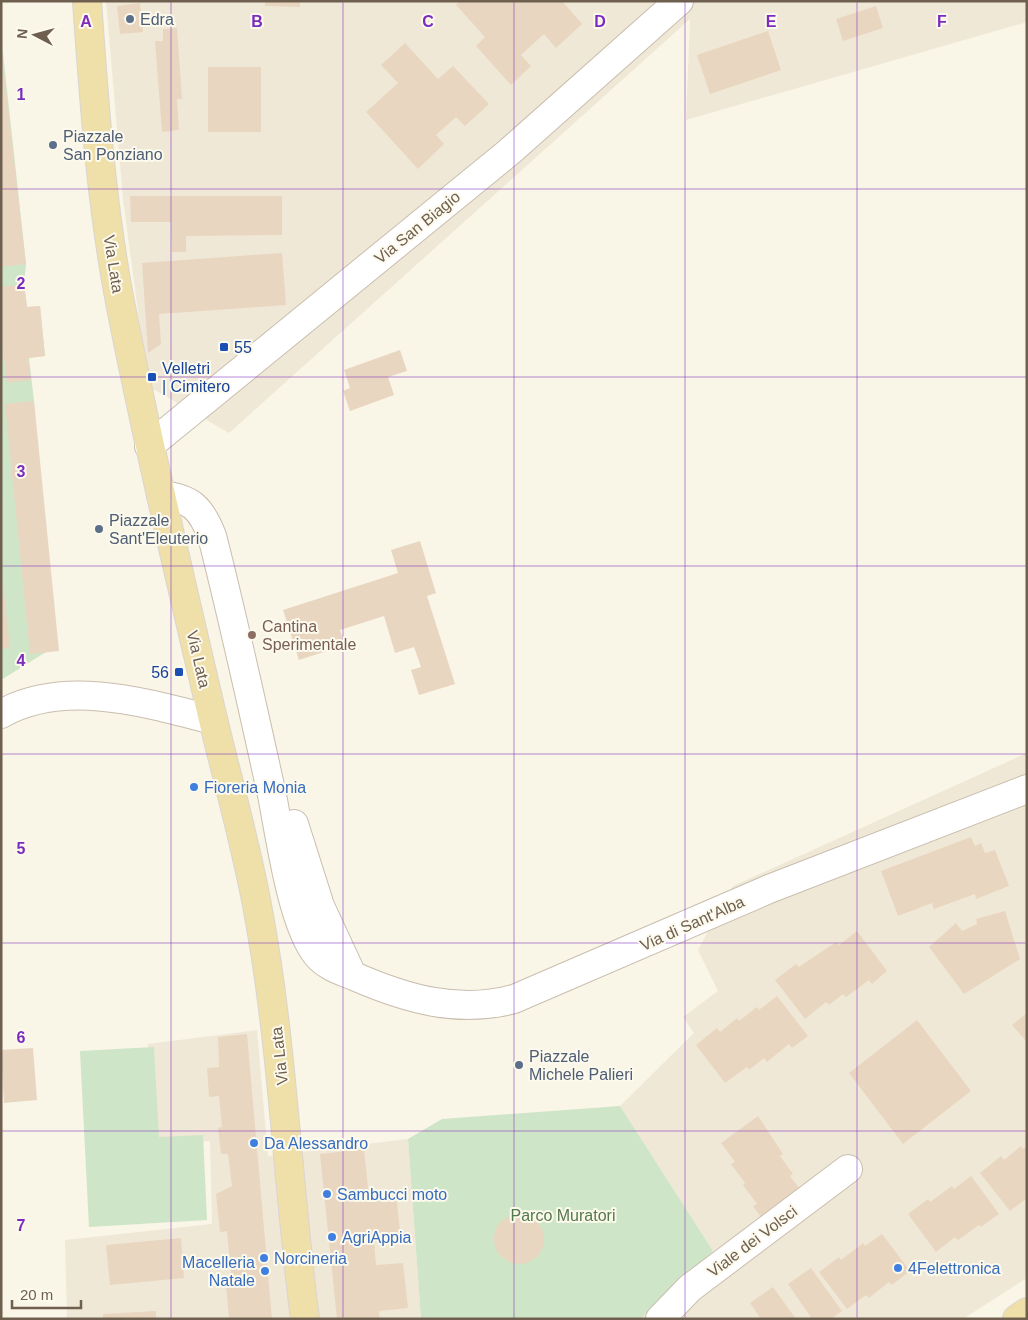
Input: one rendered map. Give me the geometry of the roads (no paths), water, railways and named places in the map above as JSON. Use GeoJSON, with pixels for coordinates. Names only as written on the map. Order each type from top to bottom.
{"type":"FeatureCollection","features":[{"type":"Feature","properties":{"kind":"main road","name":"Via Lata"},"geometry":{"type":"LineString","coordinates":[[87,1],[112,257],[149,446],[248,864],[268,973],[280,1065],[292,1209],[305,1319]]}},
{"type":"Feature","properties":{"kind":"main road"},"geometry":{"type":"LineString","coordinates":[[1017,1319],[1027,1312]]}},
{"type":"Feature","properties":{"kind":"street","name":"Via San Biagio"},"geometry":{"type":"LineString","coordinates":[[149,446],[536,128],[679,1]]}},
{"type":"Feature","properties":{"kind":"street","name":"Via di Sant'Alba"},"geometry":{"type":"LineString","coordinates":[[161,495],[178,497],[192,504],[208,529],[260,739],[302,927],[313,949],[322,960],[335,968],[387,990],[430,1003],[483,1005],[514,999],[769,889],[1027,790]]}},
{"type":"Feature","properties":{"kind":"street"},"geometry":{"type":"LineString","coordinates":[[1,714],[32,701],[71,697],[126,700],[214,720]]}},
{"type":"Feature","properties":{"kind":"street","name":"Viale dei Volsci"},"geometry":{"type":"LineString","coordinates":[[660,1319],[677,1300],[697,1283],[848,1169]]}},
{"type":"Feature","properties":{"kind":"place","name":"Edra"},"geometry":{"type":"Point","coordinates":[130,19]}},
{"type":"Feature","properties":{"kind":"place","name":"Piazzale San Ponziano"},"geometry":{"type":"Point","coordinates":[53,145]}},
{"type":"Feature","properties":{"kind":"place","name":"55"},"geometry":{"type":"Point","coordinates":[224,347]}},
{"type":"Feature","properties":{"kind":"place","name":"Velletri | Cimitero"},"geometry":{"type":"Point","coordinates":[152,377]}},
{"type":"Feature","properties":{"kind":"place","name":"Piazzale Sant'Eleuterio"},"geometry":{"type":"Point","coordinates":[99,529]}},
{"type":"Feature","properties":{"kind":"place","name":"Cantina Sperimentale"},"geometry":{"type":"Point","coordinates":[252,635]}},
{"type":"Feature","properties":{"kind":"place","name":"56"},"geometry":{"type":"Point","coordinates":[179,672]}},
{"type":"Feature","properties":{"kind":"place","name":"Fioreria Monia"},"geometry":{"type":"Point","coordinates":[194,787]}},
{"type":"Feature","properties":{"kind":"place","name":"Piazzale Michele Palieri"},"geometry":{"type":"Point","coordinates":[519,1065]}},
{"type":"Feature","properties":{"kind":"place","name":"Da Alessandro"},"geometry":{"type":"Point","coordinates":[254,1143]}},
{"type":"Feature","properties":{"kind":"place","name":"Sambucci moto"},"geometry":{"type":"Point","coordinates":[327,1194]}},
{"type":"Feature","properties":{"kind":"place","name":"AgriAppia"},"geometry":{"type":"Point","coordinates":[332,1237]}},
{"type":"Feature","properties":{"kind":"place","name":"Norcineria"},"geometry":{"type":"Point","coordinates":[264,1258]}},
{"type":"Feature","properties":{"kind":"place","name":"4Felettronica"},"geometry":{"type":"Point","coordinates":[898,1268]}},
{"type":"Feature","properties":{"kind":"place","name":"Macelleria Natale"},"geometry":{"type":"Point","coordinates":[265,1271]}},
{"type":"Feature","properties":{"kind":"park label","name":"Parco Muratori"},"geometry":{"type":"Point","coordinates":[563,1215]}}]}
